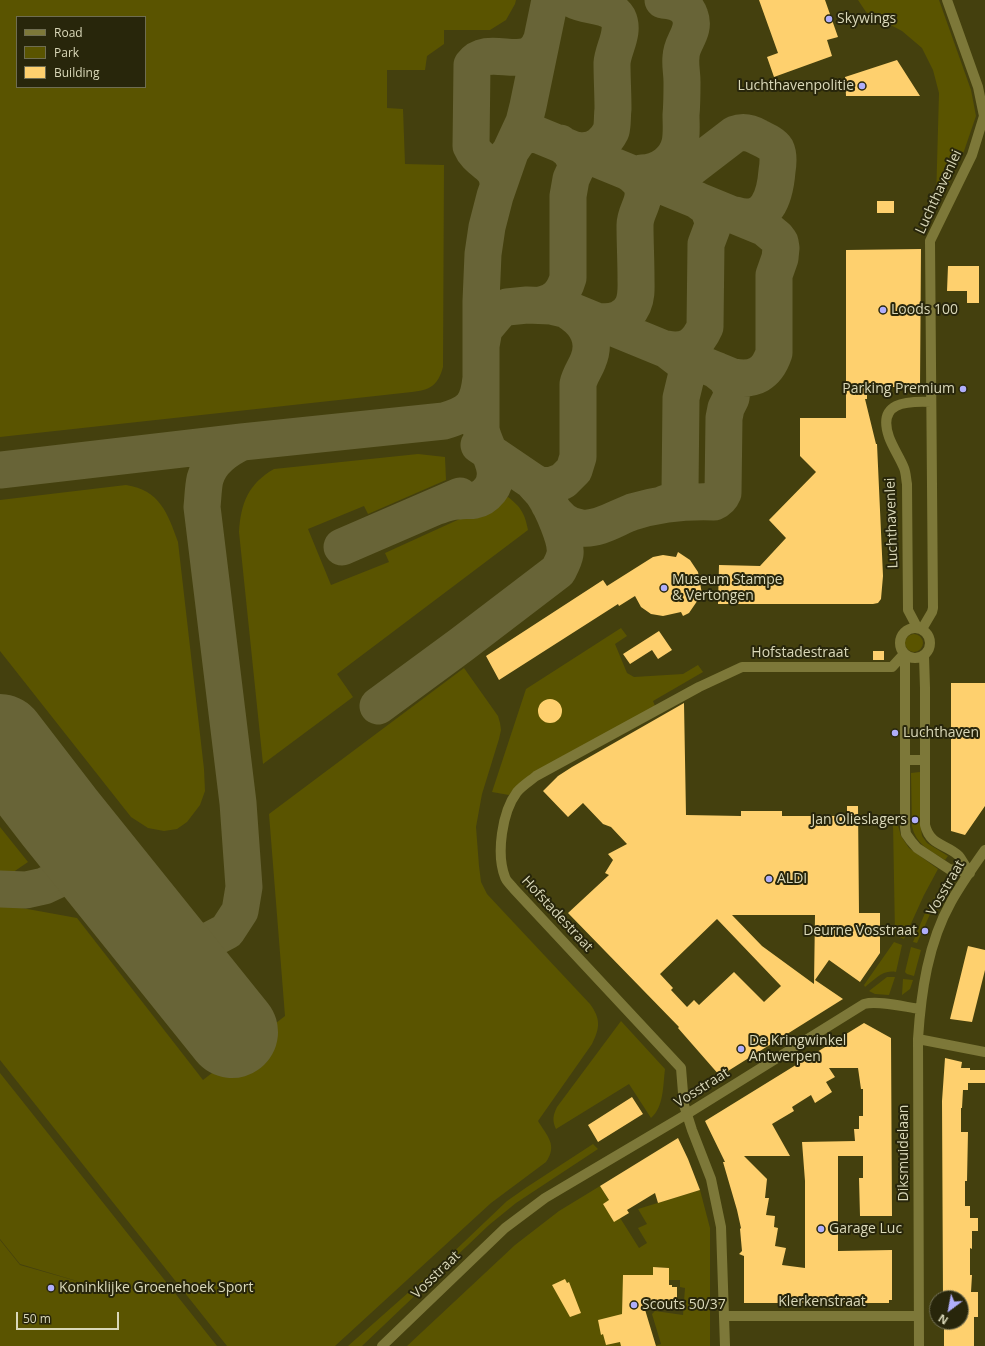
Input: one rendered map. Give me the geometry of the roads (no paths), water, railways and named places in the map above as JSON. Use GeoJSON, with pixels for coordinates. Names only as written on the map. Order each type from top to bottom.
{"type":"FeatureCollection","features":[{"type":"Feature","properties":{"kind":"street","name":"Luchthavenlei"},"geometry":{"type":"LineString","coordinates":[[919,628],[932,612],[933,608],[930,241],[972,155],[984,116],[978,87],[947,0]]}},
{"type":"Feature","properties":{"kind":"street","name":"Luchthavenlei"},"geometry":{"type":"LineString","coordinates":[[931,402],[910,402],[898,406],[889,412],[886,417],[889,437],[904,468],[907,484],[908,610],[919,628],[927,633],[930,643],[930,648],[924,656],[926,832],[930,837],[959,856],[970,873]]}},
{"type":"Feature","properties":{"kind":"street"},"geometry":{"type":"LineString","coordinates":[[919,628],[910,628],[905,631],[900,638],[900,647],[905,654],[915,658],[924,656]]}},
{"type":"Feature","properties":{"kind":"street"},"geometry":{"type":"LineString","coordinates":[[905,654],[906,834],[917,848],[949,869],[970,873]]}},
{"type":"Feature","properties":{"kind":"street","name":"Hofstadestraat"},"geometry":{"type":"LineString","coordinates":[[725,1346],[721,1227],[711,1179],[684,1105],[681,1068],[505,878],[501,865],[504,819],[517,792],[536,776],[699,687],[742,667],[892,667],[905,654]]}},
{"type":"Feature","properties":{"kind":"street"},"geometry":{"type":"LineString","coordinates":[[905,760],[924,760]]}},
{"type":"Feature","properties":{"kind":"street","name":"Vosstraat"},"geometry":{"type":"LineString","coordinates":[[382,1346],[505,1228],[539,1202],[687,1114],[864,1004],[882,1004],[920,1009],[922,989],[938,932],[951,903],[985,850]]}},
{"type":"Feature","properties":{"kind":"street","name":"Diksmuidelaan"},"geometry":{"type":"LineString","coordinates":[[919,1346],[918,1039],[920,1009]]}},
{"type":"Feature","properties":{"kind":"street"},"geometry":{"type":"LineString","coordinates":[[918,1039],[985,1052]]}},
{"type":"Feature","properties":{"kind":"street","name":"Klerkenstraat"},"geometry":{"type":"LineString","coordinates":[[725,1316],[918,1316]]}},
{"type":"Feature","properties":{"kind":"place","name":"Skywings"},"geometry":{"type":"Point","coordinates":[829,19]}},
{"type":"Feature","properties":{"kind":"place","name":"Luchthavenpolitie"},"geometry":{"type":"Point","coordinates":[862,86]}},
{"type":"Feature","properties":{"kind":"place","name":"Loods 100"},"geometry":{"type":"Point","coordinates":[883,310]}},
{"type":"Feature","properties":{"kind":"place","name":"Parking Premium"},"geometry":{"type":"Point","coordinates":[963,389]}},
{"type":"Feature","properties":{"kind":"place","name":"Museum Stampe & Vertongen"},"geometry":{"type":"Point","coordinates":[664,588]}},
{"type":"Feature","properties":{"kind":"place","name":"Luchthaven"},"geometry":{"type":"Point","coordinates":[895,733]}},
{"type":"Feature","properties":{"kind":"place","name":"Jan Olieslagers"},"geometry":{"type":"Point","coordinates":[915,820]}},
{"type":"Feature","properties":{"kind":"place","name":"ALDI"},"geometry":{"type":"Point","coordinates":[769,879]}},
{"type":"Feature","properties":{"kind":"place","name":"Deurne Vosstraat"},"geometry":{"type":"Point","coordinates":[925,931]}},
{"type":"Feature","properties":{"kind":"place","name":"De Kringwinkel Antwerpen"},"geometry":{"type":"Point","coordinates":[741,1049]}},
{"type":"Feature","properties":{"kind":"place","name":"Garage Luc"},"geometry":{"type":"Point","coordinates":[821,1229]}},
{"type":"Feature","properties":{"kind":"place","name":"Koninklijke Groenehoek Sport"},"geometry":{"type":"Point","coordinates":[51,1288]}},
{"type":"Feature","properties":{"kind":"place","name":"Scouts 50/37"},"geometry":{"type":"Point","coordinates":[634,1305]}}]}
